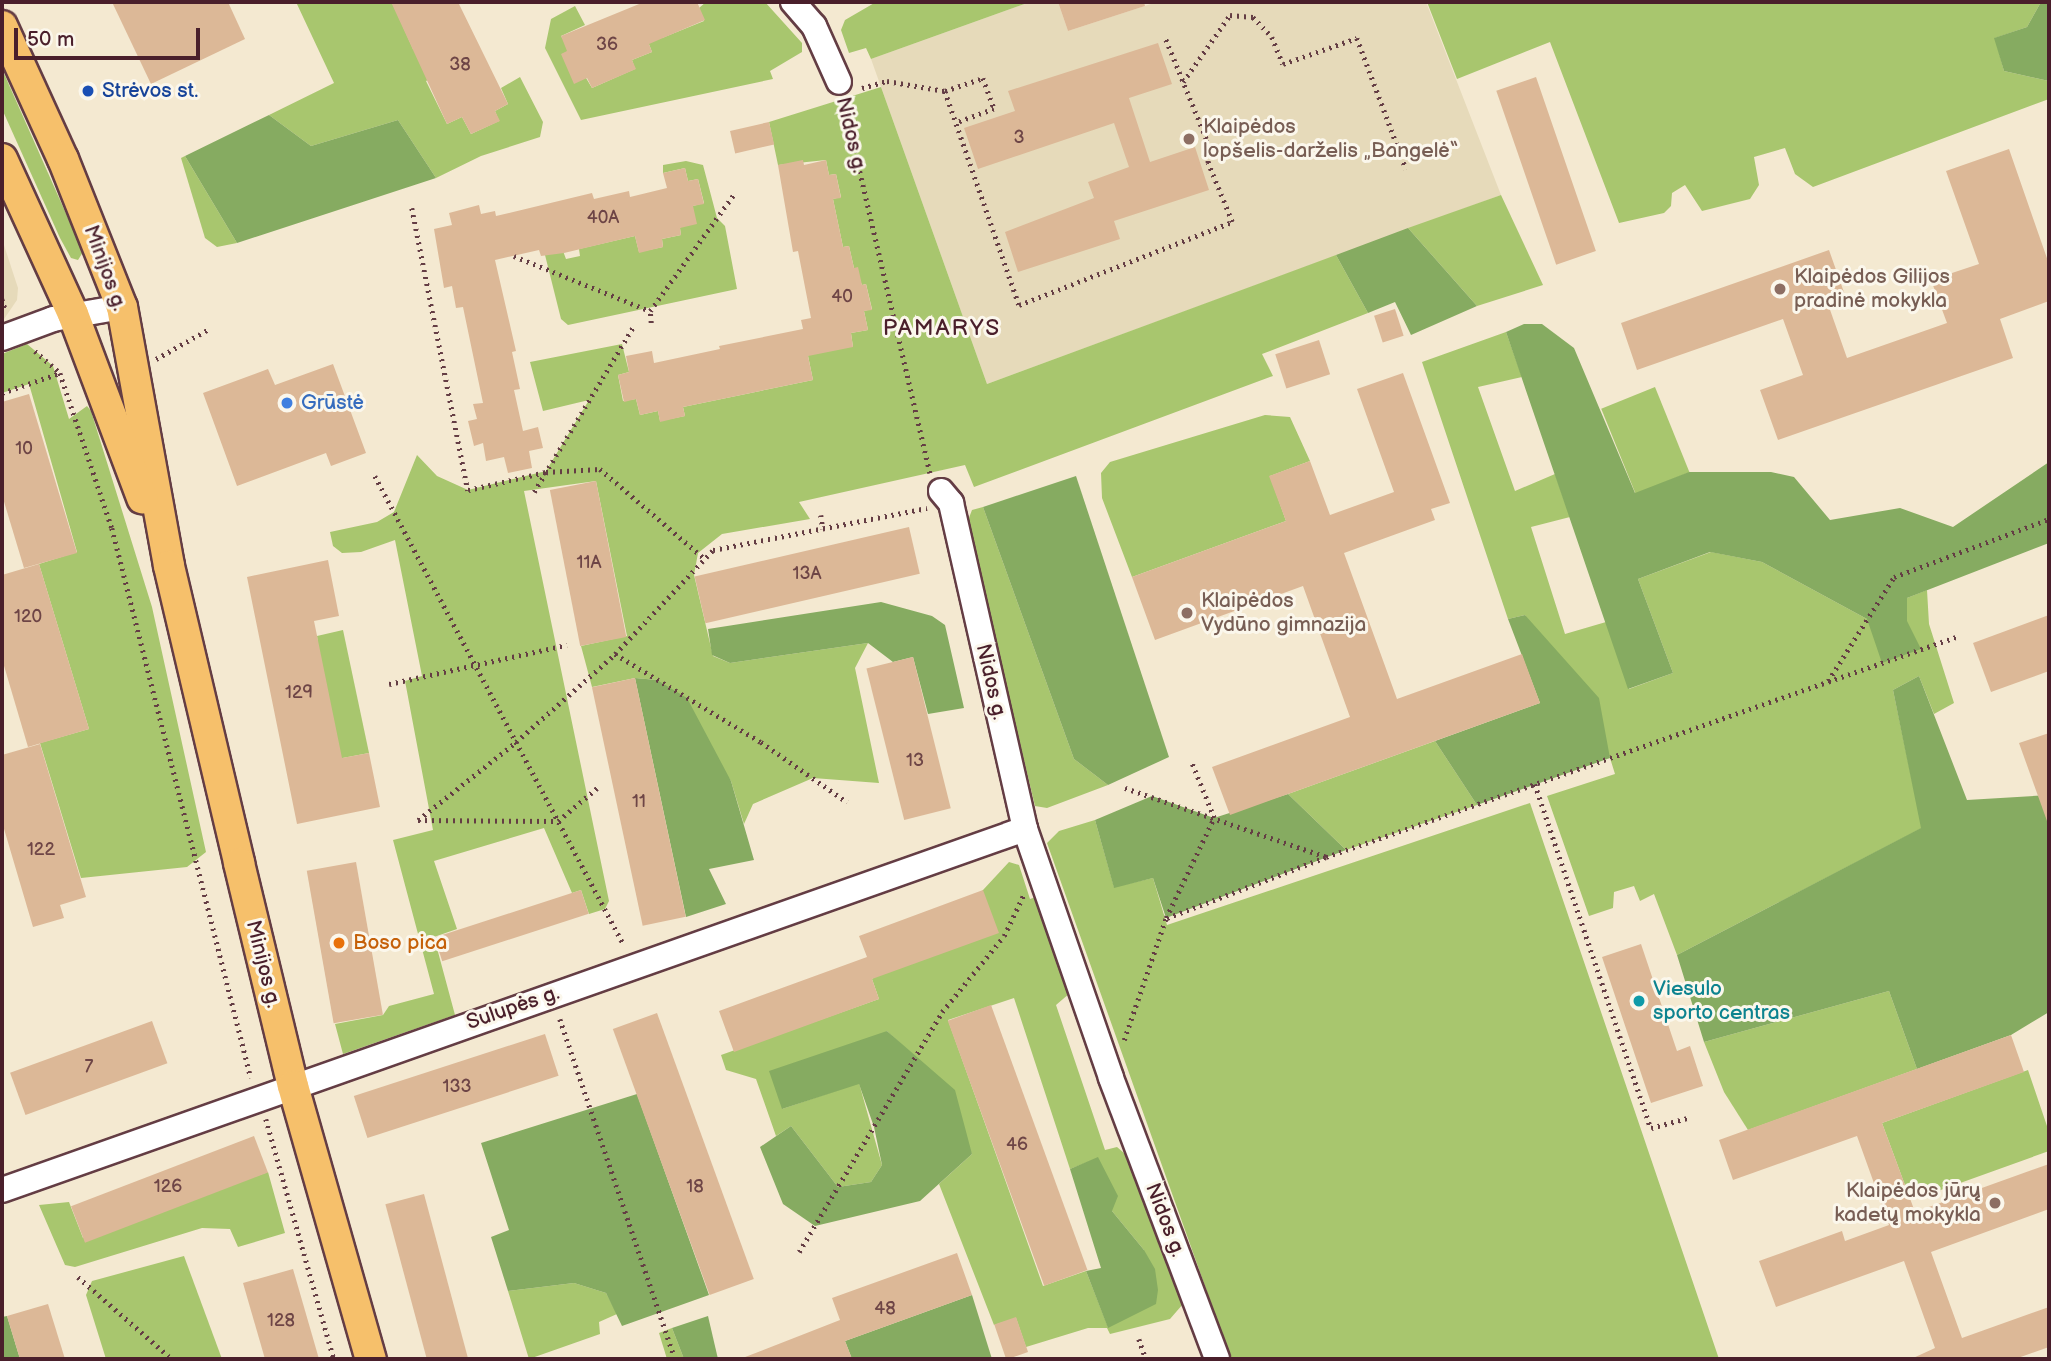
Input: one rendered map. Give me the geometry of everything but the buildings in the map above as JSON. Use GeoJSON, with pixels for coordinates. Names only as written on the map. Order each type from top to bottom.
{"type":"FeatureCollection","features":[{"type":"Feature","properties":{"kind":"main road","name":"Minijos g."},"geometry":{"type":"LineString","coordinates":[[2,26],[63,159],[122,307],[169,566],[293,1086],[371,1359]]}},
{"type":"Feature","properties":{"kind":"main road","name":"Minijos g."},"geometry":{"type":"LineString","coordinates":[[2,159],[73,314],[169,566]]}},
{"type":"Feature","properties":{"kind":"street","name":"Nidos g."},"geometry":{"type":"LineString","coordinates":[[793,2],[814,26],[840,88]]}},
{"type":"Feature","properties":{"kind":"street"},"geometry":{"type":"LineString","coordinates":[[8,336],[73,314],[122,307]]}},
{"type":"Feature","properties":{"kind":"street","name":"Nidos g."},"geometry":{"type":"LineString","coordinates":[[946,497],[1025,829],[1111,1078],[1217,1359]]}},
{"type":"Feature","properties":{"kind":"street","name":"Sulupės g."},"geometry":{"type":"LineString","coordinates":[[2,1190],[259,1097],[1025,829]]}},
{"type":"Feature","properties":{"kind":"path"},"geometry":{"type":"LineString","coordinates":[[1183,83],[1230,15],[1253,17],[1272,37],[1283,64],[1357,38],[1406,169]]}},
{"type":"Feature","properties":{"kind":"path"},"geometry":{"type":"LineString","coordinates":[[945,91],[1019,305],[1232,222],[1165,38]]}},
{"type":"Feature","properties":{"kind":"path"},"geometry":{"type":"LineString","coordinates":[[840,88],[887,81],[945,91],[983,78],[994,109],[956,123]]}},
{"type":"Feature","properties":{"kind":"path","name":"Nidos g."},"geometry":{"type":"LineString","coordinates":[[840,88],[929,471],[946,497]]}},
{"type":"Feature","properties":{"kind":"path"},"geometry":{"type":"LineString","coordinates":[[651,323],[650,311],[734,194]]}},
{"type":"Feature","properties":{"kind":"path"},"geometry":{"type":"LineString","coordinates":[[412,208],[468,490],[546,472],[600,470],[704,558]]}},
{"type":"Feature","properties":{"kind":"path"},"geometry":{"type":"LineString","coordinates":[[514,256],[650,311]]}},
{"type":"Feature","properties":{"kind":"path"},"geometry":{"type":"LineString","coordinates":[[2,299],[8,336],[60,373],[112,528],[144,641],[244,1062],[259,1097],[334,1359]]}},
{"type":"Feature","properties":{"kind":"path"},"geometry":{"type":"LineString","coordinates":[[534,492],[633,327]]}},
{"type":"Feature","properties":{"kind":"path"},"geometry":{"type":"LineString","coordinates":[[375,476],[635,965]]}},
{"type":"Feature","properties":{"kind":"path"},"geometry":{"type":"LineString","coordinates":[[597,788],[558,821],[418,820],[516,742],[615,654],[713,550],[823,529],[946,497]]}},
{"type":"Feature","properties":{"kind":"path"},"geometry":{"type":"LineString","coordinates":[[821,514],[823,529]]}},
{"type":"Feature","properties":{"kind":"path"},"geometry":{"type":"LineString","coordinates":[[1828,682],[1894,577],[2049,519]]}},
{"type":"Feature","properties":{"kind":"path"},"geometry":{"type":"LineString","coordinates":[[1167,918],[1326,857],[1959,636]]}},
{"type":"Feature","properties":{"kind":"path"},"geometry":{"type":"LineString","coordinates":[[389,684],[567,645]]}},
{"type":"Feature","properties":{"kind":"path"},"geometry":{"type":"LineString","coordinates":[[615,654],[761,742],[847,802]]}},
{"type":"Feature","properties":{"kind":"path"},"geometry":{"type":"LineString","coordinates":[[1111,1078],[1167,918],[1214,818],[1191,761]]}},
{"type":"Feature","properties":{"kind":"path"},"geometry":{"type":"LineString","coordinates":[[1535,784],[1651,1128],[1690,1117]]}},
{"type":"Feature","properties":{"kind":"path"},"geometry":{"type":"LineString","coordinates":[[1125,788],[1326,857]]}},
{"type":"Feature","properties":{"kind":"path"},"geometry":{"type":"LineString","coordinates":[[799,1252],[942,1012],[1004,936],[1020,896],[1044,886]]}},
{"type":"Feature","properties":{"kind":"path"},"geometry":{"type":"LineString","coordinates":[[552,995],[675,1359]]}},
{"type":"Feature","properties":{"kind":"path"},"geometry":{"type":"LineString","coordinates":[[78,1277],[172,1359]]}},
{"type":"Feature","properties":{"kind":"path"},"geometry":{"type":"LineString","coordinates":[[1139,1339],[1146,1359]]}},
{"type":"Feature","properties":{"kind":"shaded area","name":"Klaipėdos lopšelis-darželis „Bangelė“"},"geometry":{"type":"Polygon","coordinates":[[[1030,2],[1058,2],[1068,31],[1157,2],[1426,2],[1501,195],[987,384],[871,59],[1030,2]]]}},
{"type":"Feature","properties":{"kind":"shaded area"},"geometry":{"type":"Polygon","coordinates":[[[2,239],[18,288],[17,300],[2,322],[2,239]]]}},
{"type":"Feature","properties":{"kind":"green space"},"geometry":{"type":"Polygon","coordinates":[[[296,2],[392,2],[413,49],[436,76],[426,81],[447,124],[462,117],[471,134],[499,121],[495,111],[508,104],[501,88],[520,77],[543,122],[540,137],[481,156],[436,178],[398,120],[311,146],[269,115],[334,83],[296,2]]]}},
{"type":"Feature","properties":{"kind":"green space"},"geometry":{"type":"Polygon","coordinates":[[[706,2],[765,2],[802,43],[802,52],[770,71],[773,79],[581,120],[545,48],[551,19],[575,6],[585,25],[561,36],[592,88],[635,69],[632,60],[652,52],[645,34],[662,38],[704,21],[699,8],[706,2]]]}},
{"type":"Feature","properties":{"kind":"green space"},"geometry":{"type":"Polygon","coordinates":[[[876,2],[1030,2],[871,59],[866,48],[849,53],[841,30],[845,20],[876,2]]]}},
{"type":"Feature","properties":{"kind":"green space"},"geometry":{"type":"Polygon","coordinates":[[[1427,2],[2041,2],[2027,27],[1995,38],[2004,71],[2049,81],[2049,99],[1813,187],[1795,174],[1785,148],[1754,157],[1759,185],[1750,199],[1702,211],[1685,185],[1672,193],[1671,206],[1664,213],[1619,223],[1550,42],[1457,79],[1427,2]]]}},
{"type":"Feature","properties":{"kind":"green space"},"geometry":{"type":"Polygon","coordinates":[[[2041,2],[2049,2],[2049,81],[2004,71],[1994,38],[2027,27],[2041,2]]]}},
{"type":"Feature","properties":{"kind":"green space"},"geometry":{"type":"Polygon","coordinates":[[[2,69],[83,252],[78,260],[71,258],[60,238],[2,109],[2,69]]]}},
{"type":"Feature","properties":{"kind":"green space"},"geometry":{"type":"Polygon","coordinates":[[[881,87],[987,384],[1336,255],[1368,313],[1262,354],[1273,376],[974,487],[965,465],[799,502],[810,519],[722,534],[698,553],[694,575],[713,656],[730,663],[868,643],[855,668],[879,783],[813,778],[753,804],[744,824],[731,781],[657,680],[635,678],[592,687],[581,646],[627,636],[596,481],[524,491],[609,901],[605,909],[589,914],[581,890],[572,893],[544,828],[434,861],[457,929],[434,937],[455,1015],[343,1054],[335,1024],[383,1015],[389,1006],[434,994],[393,840],[433,830],[405,681],[422,676],[395,540],[361,552],[342,553],[333,546],[330,532],[377,522],[394,512],[417,455],[437,476],[468,490],[546,471],[589,400],[543,411],[530,362],[622,344],[629,372],[618,375],[623,401],[636,399],[640,415],[658,411],[660,421],[685,416],[683,407],[813,380],[806,346],[853,347],[851,333],[868,330],[864,311],[872,309],[866,284],[862,285],[854,268],[849,246],[843,247],[833,199],[841,197],[836,174],[829,175],[826,160],[778,165],[769,122],[881,87]]]}},
{"type":"Feature","properties":{"kind":"green space"},"geometry":{"type":"Polygon","coordinates":[[[269,115],[311,146],[398,120],[436,178],[237,243],[185,156],[269,115]]]}},
{"type":"Feature","properties":{"kind":"green space"},"geometry":{"type":"Polygon","coordinates":[[[185,156],[237,243],[217,247],[205,238],[181,158],[185,156]]]}},
{"type":"Feature","properties":{"kind":"green space"},"geometry":{"type":"Polygon","coordinates":[[[686,161],[703,165],[717,218],[725,226],[737,289],[568,325],[561,319],[545,255],[563,251],[566,259],[580,256],[579,249],[635,236],[639,252],[663,247],[662,239],[681,235],[680,228],[693,206],[704,203],[698,179],[688,181],[685,168],[663,173],[663,165],[686,161]]]}},
{"type":"Feature","properties":{"kind":"green space"},"geometry":{"type":"Polygon","coordinates":[[[1501,195],[1543,285],[1477,306],[1408,228],[1501,195]]]}},
{"type":"Feature","properties":{"kind":"green space"},"geometry":{"type":"Polygon","coordinates":[[[1408,228],[1477,306],[1411,335],[1395,302],[1368,313],[1336,255],[1408,228]]]}},
{"type":"Feature","properties":{"kind":"green space"},"geometry":{"type":"Polygon","coordinates":[[[1524,324],[1542,324],[1574,348],[1635,493],[1689,472],[1771,472],[1794,477],[1830,520],[1900,508],[1953,527],[2049,462],[2049,543],[1907,598],[1907,621],[1921,649],[1882,663],[1867,619],[1762,562],[1710,552],[1638,579],[1673,673],[1628,689],[1506,332],[1524,324]]]}},
{"type":"Feature","properties":{"kind":"green space"},"geometry":{"type":"Polygon","coordinates":[[[1506,332],[1522,377],[1478,387],[1515,491],[1555,474],[1570,517],[1531,527],[1565,634],[1606,622],[1629,689],[1673,673],[1638,579],[1711,552],[1762,562],[1867,619],[1906,621],[1907,598],[1927,590],[1929,624],[1954,703],[1934,714],[1919,676],[1893,690],[1922,828],[1677,955],[1654,894],[1640,901],[1634,886],[1614,892],[1613,908],[1589,916],[1547,796],[1615,774],[1610,758],[1525,615],[1508,619],[1422,362],[1506,332]]]}},
{"type":"Feature","properties":{"kind":"green space"},"geometry":{"type":"Polygon","coordinates":[[[27,344],[53,366],[69,419],[87,406],[91,411],[152,607],[206,852],[187,867],[81,878],[40,743],[89,729],[39,564],[77,552],[29,384],[2,393],[2,354],[27,344]]]}},
{"type":"Feature","properties":{"kind":"green space"},"geometry":{"type":"Polygon","coordinates":[[[1655,387],[1689,472],[1636,494],[1601,409],[1655,387]]]}},
{"type":"Feature","properties":{"kind":"green space"},"geometry":{"type":"Polygon","coordinates":[[[1265,415],[1290,417],[1310,461],[1270,476],[1286,521],[1132,577],[1102,498],[1101,473],[1110,462],[1265,415]]]}},
{"type":"Feature","properties":{"kind":"green space"},"geometry":{"type":"Polygon","coordinates":[[[1076,476],[1169,757],[1108,785],[1074,759],[983,507],[1076,476]]]}},
{"type":"Feature","properties":{"kind":"green space"},"geometry":{"type":"Polygon","coordinates":[[[983,507],[1074,759],[1108,785],[1047,808],[1035,806],[967,523],[972,510],[983,507]]]}},
{"type":"Feature","properties":{"kind":"green space"},"geometry":{"type":"Polygon","coordinates":[[[881,602],[932,616],[945,625],[964,708],[928,714],[913,657],[893,662],[868,643],[730,663],[712,655],[708,629],[881,602]]]}},
{"type":"Feature","properties":{"kind":"green space"},"geometry":{"type":"Polygon","coordinates":[[[1525,615],[1599,698],[1610,758],[1477,805],[1435,741],[1540,703],[1508,619],[1525,615]]]}},
{"type":"Feature","properties":{"kind":"green space"},"geometry":{"type":"Polygon","coordinates":[[[343,630],[369,753],[332,760],[317,636],[343,630]]]}},
{"type":"Feature","properties":{"kind":"green space"},"geometry":{"type":"Polygon","coordinates":[[[1919,676],[1967,800],[2049,795],[2049,1012],[2011,1035],[1917,1069],[1889,991],[1704,1042],[1677,955],[1921,828],[1893,690],[1919,676]]]}},
{"type":"Feature","properties":{"kind":"green space"},"geometry":{"type":"Polygon","coordinates":[[[635,678],[657,680],[687,698],[731,781],[754,860],[709,869],[726,904],[686,917],[635,678]]]}},
{"type":"Feature","properties":{"kind":"green space"},"geometry":{"type":"Polygon","coordinates":[[[1435,741],[1477,805],[1346,850],[1288,794],[1435,741]]]}},
{"type":"Feature","properties":{"kind":"green space"},"geometry":{"type":"Polygon","coordinates":[[[1288,794],[1346,850],[1166,918],[1153,878],[1114,888],[1095,820],[1152,796],[1214,818],[1288,794]]]}},
{"type":"Feature","properties":{"kind":"green space"},"geometry":{"type":"Polygon","coordinates":[[[1530,803],[1719,1359],[1231,1359],[1047,843],[1059,831],[1095,820],[1114,887],[1153,878],[1167,925],[1530,803]]]}},
{"type":"Feature","properties":{"kind":"green space"},"geometry":{"type":"Polygon","coordinates":[[[1009,862],[1019,865],[1030,899],[1039,896],[1070,993],[1056,1005],[1105,1150],[1117,1147],[1131,1159],[1183,1304],[1170,1319],[1110,1334],[1107,1328],[1088,1328],[1026,1347],[1016,1318],[994,1325],[939,1184],[972,1154],[915,1057],[887,1031],[782,1109],[859,1083],[882,1165],[871,1182],[838,1187],[791,1126],[776,1136],[756,1079],[726,1070],[721,1055],[879,999],[872,979],[983,890],[1009,862]],[[1014,998],[948,1020],[1043,1286],[1086,1271],[1108,1327],[1144,1250],[1112,1211],[1098,1158],[1070,1169],[1014,998]]]}},
{"type":"Feature","properties":{"kind":"green space"},"geometry":{"type":"Polygon","coordinates":[[[1889,991],[1917,1069],[1748,1130],[1724,1092],[1704,1042],[1889,991]]]}},
{"type":"Feature","properties":{"kind":"green space"},"geometry":{"type":"Polygon","coordinates":[[[887,1031],[955,1090],[972,1154],[920,1201],[815,1226],[783,1204],[760,1147],[791,1126],[838,1187],[871,1182],[882,1165],[874,1127],[859,1084],[782,1109],[769,1071],[887,1031]]]}},
{"type":"Feature","properties":{"kind":"green space"},"geometry":{"type":"Polygon","coordinates":[[[2028,1070],[2049,1132],[2049,1151],[1924,1196],[1919,1192],[1909,1196],[1882,1123],[2028,1070]]]}},
{"type":"Feature","properties":{"kind":"green space"},"geometry":{"type":"Polygon","coordinates":[[[637,1094],[709,1295],[622,1326],[606,1293],[574,1283],[508,1291],[491,1237],[509,1230],[481,1143],[637,1094]]]}},
{"type":"Feature","properties":{"kind":"green space"},"geometry":{"type":"Polygon","coordinates":[[[1098,1157],[1118,1196],[1112,1211],[1144,1250],[1155,1269],[1158,1290],[1156,1304],[1108,1328],[1086,1271],[1101,1268],[1070,1169],[1098,1157]]]}},
{"type":"Feature","properties":{"kind":"green space"},"geometry":{"type":"Polygon","coordinates":[[[268,1172],[285,1233],[238,1247],[230,1229],[202,1228],[75,1267],[65,1265],[39,1205],[69,1202],[83,1238],[268,1172]]]}},
{"type":"Feature","properties":{"kind":"green space"},"geometry":{"type":"Polygon","coordinates":[[[184,1256],[222,1359],[106,1359],[86,1295],[92,1281],[184,1256]]]}},
{"type":"Feature","properties":{"kind":"green space"},"geometry":{"type":"Polygon","coordinates":[[[574,1283],[606,1293],[617,1314],[599,1322],[600,1334],[529,1359],[508,1291],[574,1283]]]}},
{"type":"Feature","properties":{"kind":"green space"},"geometry":{"type":"Polygon","coordinates":[[[972,1295],[992,1359],[852,1359],[845,1341],[972,1295]]]}},
{"type":"Feature","properties":{"kind":"green space"},"geometry":{"type":"Polygon","coordinates":[[[7,1316],[20,1359],[2,1359],[2,1317],[7,1316]]]}},
{"type":"Feature","properties":{"kind":"green space"},"geometry":{"type":"Polygon","coordinates":[[[708,1316],[718,1359],[684,1359],[672,1328],[708,1316]]]}},
{"type":"Feature","properties":{"kind":"green space"},"geometry":{"type":"Polygon","coordinates":[[[672,1328],[684,1359],[667,1359],[659,1333],[672,1328]]]}},
{"type":"Feature","properties":{"kind":"place","name":"Strėvos st."},"geometry":{"type":"Point","coordinates":[88,91]}},
{"type":"Feature","properties":{"kind":"place","name":"Klaipėdos lopšelis-darželis „Bangelė“"},"geometry":{"type":"Point","coordinates":[1189,139]}},
{"type":"Feature","properties":{"kind":"place","name":"Klaipėdos Gilijos pradinė mokykla"},"geometry":{"type":"Point","coordinates":[1780,289]}},
{"type":"Feature","properties":{"kind":"place","name":"Grūstė"},"geometry":{"type":"Point","coordinates":[287,403]}},
{"type":"Feature","properties":{"kind":"place","name":"Klaipėdos Vydūno gimnazija"},"geometry":{"type":"Point","coordinates":[1187,613]}},
{"type":"Feature","properties":{"kind":"place","name":"Boso pica"},"geometry":{"type":"Point","coordinates":[339,943]}},
{"type":"Feature","properties":{"kind":"place","name":"Viesulo sporto centras"},"geometry":{"type":"Point","coordinates":[1639,1001]}},
{"type":"Feature","properties":{"kind":"place","name":"Klaipėdos jūrų kadetų mokykla"},"geometry":{"type":"Point","coordinates":[1995,1203]}},
{"type":"Feature","properties":{"kind":"district","name":"PAMARYS"},"geometry":{"type":"Point","coordinates":[942,328]}}]}
